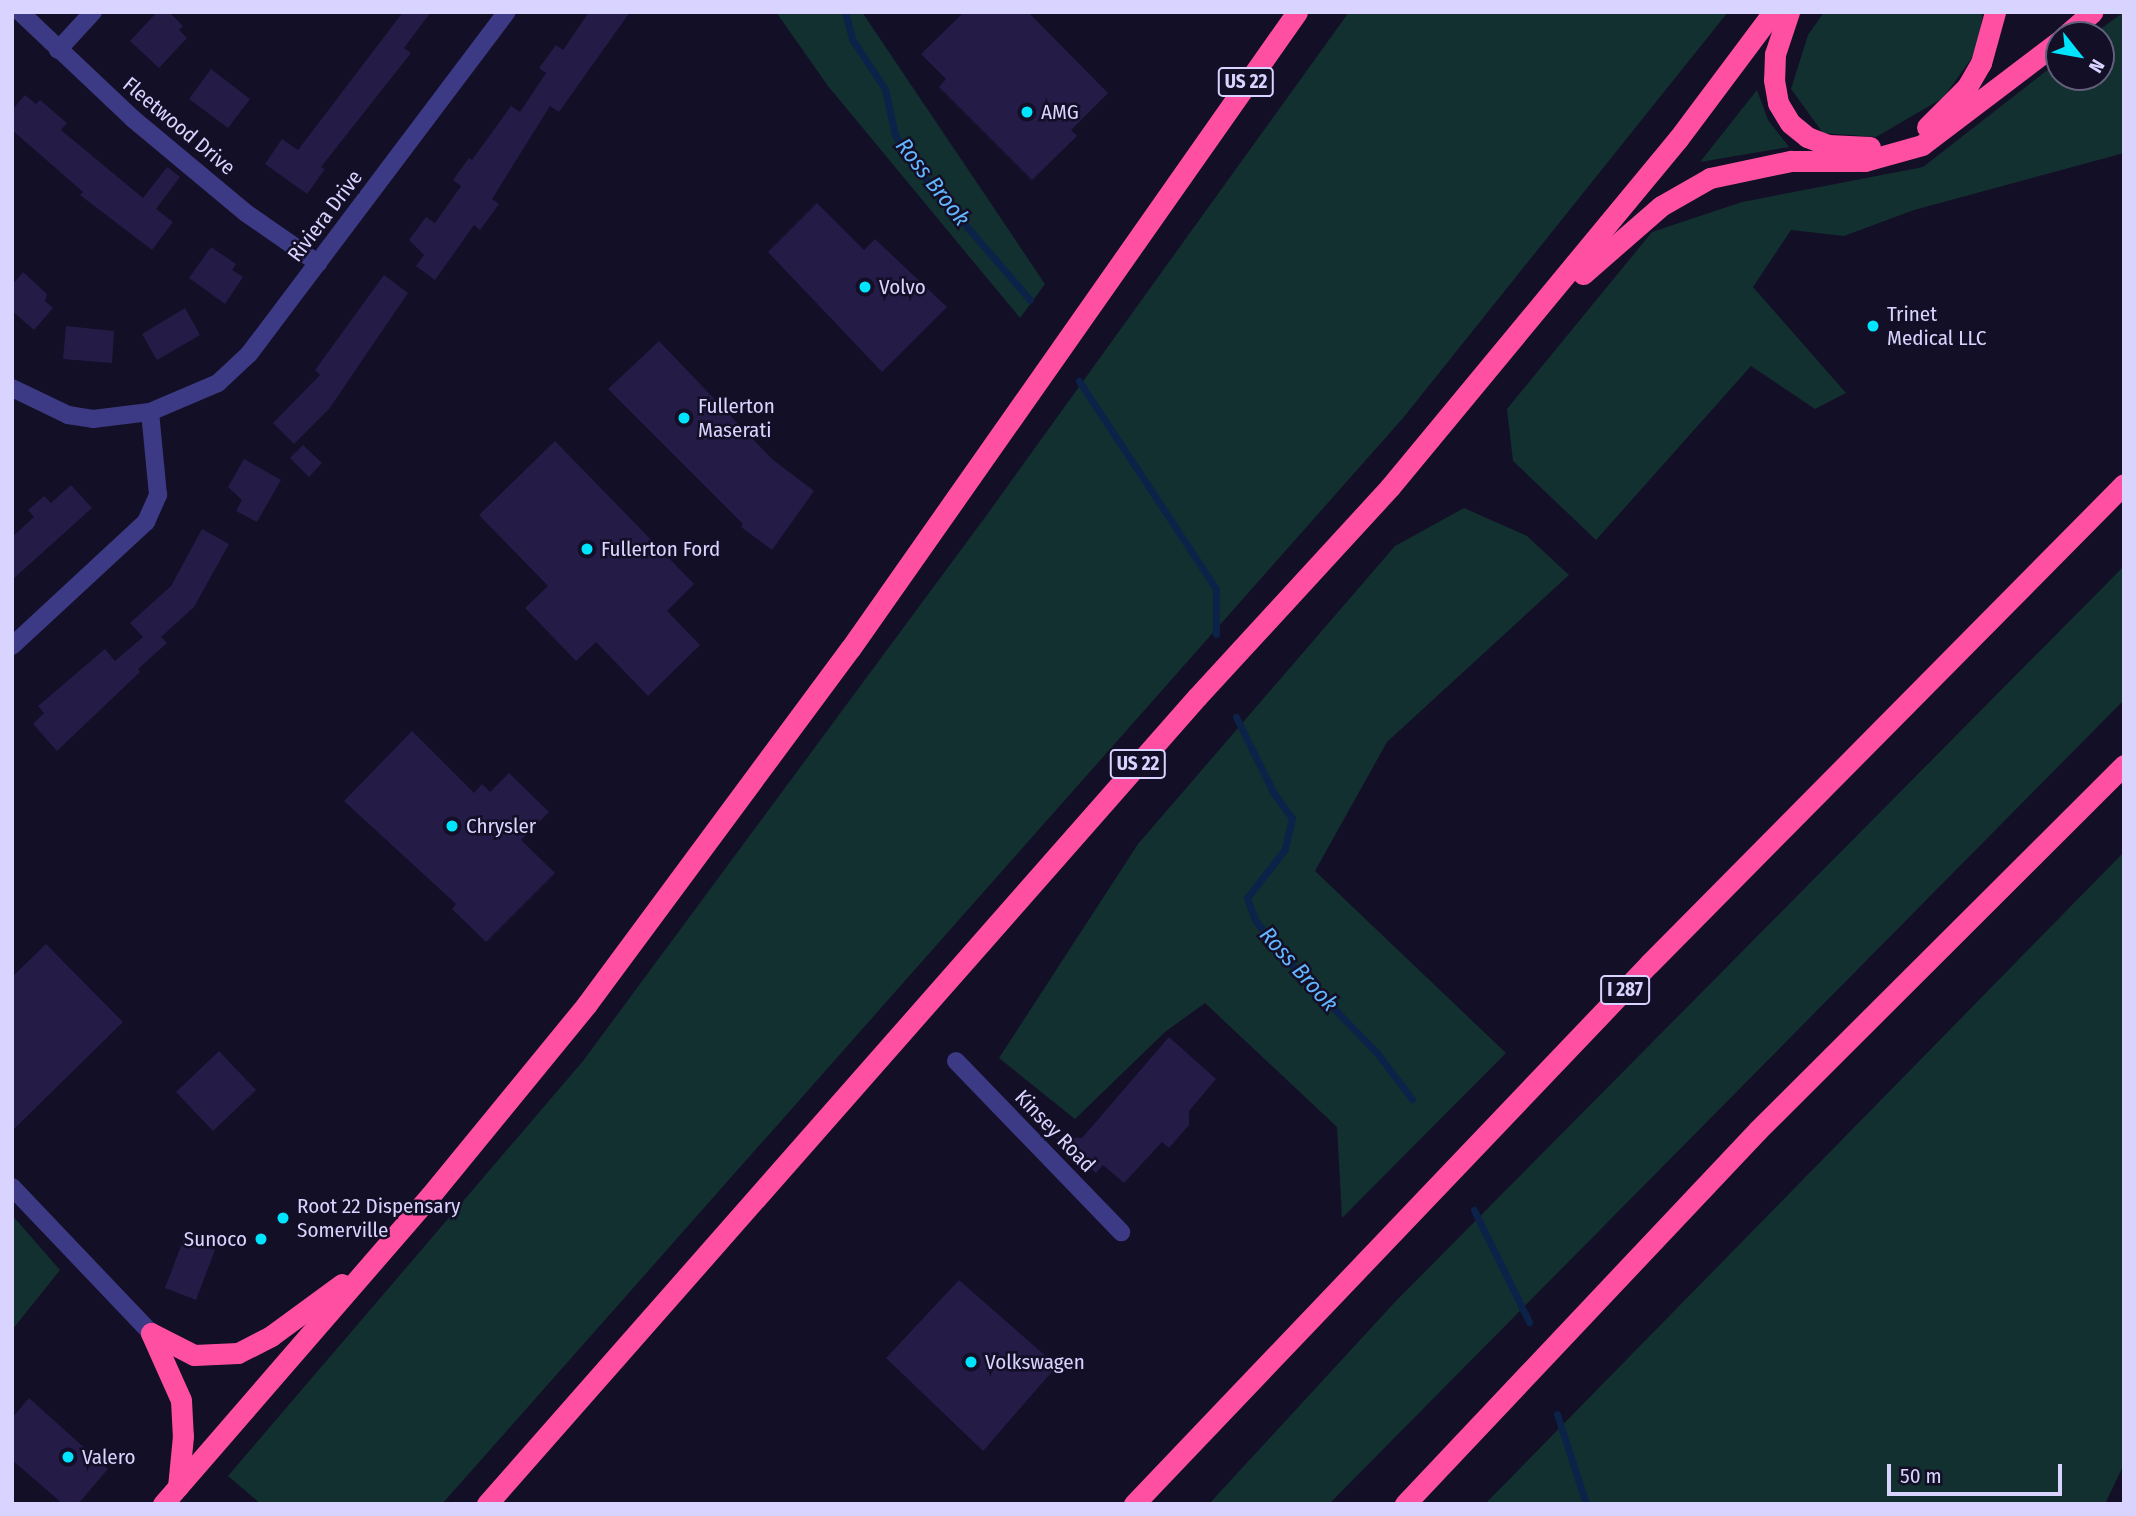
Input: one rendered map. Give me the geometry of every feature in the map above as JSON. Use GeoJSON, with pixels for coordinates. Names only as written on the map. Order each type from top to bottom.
{"type":"FeatureCollection","features":[{"type":"Feature","properties":{"kind":"highway","name":"US 22"},"geometry":{"type":"LineString","coordinates":[[163,1504],[374,1261],[587,1004],[741,799],[1297,12]]}},
{"type":"Feature","properties":{"kind":"highway","name":"US 22"},"geometry":{"type":"LineString","coordinates":[[486,1504],[497,1495],[1197,697],[1390,487],[1514,342],[1773,12]]}},
{"type":"Feature","properties":{"kind":"highway"},"geometry":{"type":"LineString","coordinates":[[1789,12],[1776,54],[1778,103],[1790,123],[1807,137],[1851,148],[1875,147],[1903,138],[1946,112],[1982,63],[1996,12]]}},
{"type":"Feature","properties":{"kind":"highway"},"geometry":{"type":"LineString","coordinates":[[1514,342],[1628,232],[1688,189],[1710,178],[1764,165],[1865,161],[1922,145],[2045,52]]}},
{"type":"Feature","properties":{"kind":"highway","name":"I 287"},"geometry":{"type":"LineString","coordinates":[[1135,1504],[1649,964],[2124,484]]}},
{"type":"Feature","properties":{"kind":"highway"},"geometry":{"type":"LineString","coordinates":[[1405,1504],[1758,1130],[2124,765]]}},
{"type":"Feature","properties":{"kind":"highway"},"geometry":{"type":"LineString","coordinates":[[150,1333],[194,1355],[238,1353],[271,1336],[374,1261]]}},
{"type":"Feature","properties":{"kind":"highway"},"geometry":{"type":"LineString","coordinates":[[150,1333],[181,1400],[183,1436],[178,1487]]}},
{"type":"Feature","properties":{"kind":"street","name":"Fleetwood Drive"},"geometry":{"type":"LineString","coordinates":[[20,12],[58,50],[236,204],[318,263]]}},
{"type":"Feature","properties":{"kind":"street"},"geometry":{"type":"LineString","coordinates":[[58,50],[93,12]]}},
{"type":"Feature","properties":{"kind":"street","name":"Riviera Drive"},"geometry":{"type":"LineString","coordinates":[[12,388],[80,417],[149,412],[218,383],[249,354],[507,12]]}},
{"type":"Feature","properties":{"kind":"street"},"geometry":{"type":"LineString","coordinates":[[12,646],[146,522],[158,495],[149,412]]}},
{"type":"Feature","properties":{"kind":"street","name":"Kinsey Road"},"geometry":{"type":"LineString","coordinates":[[956,1061],[1121,1232]]}},
{"type":"Feature","properties":{"kind":"street"},"geometry":{"type":"LineString","coordinates":[[12,1187],[150,1333]]}},
{"type":"Feature","properties":{"kind":"green space"},"geometry":{"type":"Polygon","coordinates":[[[776,12],[862,12],[1045,284],[1020,318],[828,86],[776,12]]]}},
{"type":"Feature","properties":{"kind":"green space"},"geometry":{"type":"Polygon","coordinates":[[[1349,12],[1728,12],[1403,418],[442,1504],[261,1504],[228,1476],[583,1061],[986,516],[1349,12]]]}},
{"type":"Feature","properties":{"kind":"green space"},"geometry":{"type":"Polygon","coordinates":[[[1824,12],[1983,12],[1977,51],[1943,98],[1876,137],[1823,133],[1791,89],[1808,35],[1824,12]]]}},
{"type":"Feature","properties":{"kind":"green space"},"geometry":{"type":"Polygon","coordinates":[[[2124,12],[2124,153],[1914,210],[1844,236],[1791,230],[1753,287],[1846,393],[1815,409],[1751,366],[1596,540],[1513,461],[1507,409],[1652,232],[1742,202],[1923,167],[2045,72],[2045,91],[2115,91],[2115,21],[2111,21],[2124,12]]]}},
{"type":"Feature","properties":{"kind":"green space"},"geometry":{"type":"Polygon","coordinates":[[[1757,90],[1768,120],[1789,147],[1700,162],[1757,90]]]}},
{"type":"Feature","properties":{"kind":"green space"},"geometry":{"type":"Polygon","coordinates":[[[1464,508],[1527,536],[1569,575],[1387,742],[1315,871],[1506,1053],[1342,1218],[1337,1127],[1205,1003],[1165,1032],[1075,1119],[999,1058],[1138,844],[1395,546],[1464,508]]]}},
{"type":"Feature","properties":{"kind":"green space"},"geometry":{"type":"Polygon","coordinates":[[[2124,566],[2124,700],[1329,1504],[1209,1504],[1395,1302],[2124,566]]]}},
{"type":"Feature","properties":{"kind":"green space"},"geometry":{"type":"Polygon","coordinates":[[[2124,852],[2124,1464],[2105,1504],[1485,1504],[2124,852]]]}},
{"type":"Feature","properties":{"kind":"green space"},"geometry":{"type":"Polygon","coordinates":[[[12,1215],[60,1270],[12,1330],[12,1215]]]}},
{"type":"Feature","properties":{"kind":"building"},"geometry":{"type":"Polygon","coordinates":[[[157,12],[169,12],[183,26],[179,30],[187,38],[159,68],[130,41],[157,12]]]}},
{"type":"Feature","properties":{"kind":"building"},"geometry":{"type":"Polygon","coordinates":[[[403,12],[431,12],[404,48],[411,53],[321,167],[325,169],[307,194],[265,164],[282,139],[298,150],[403,12]]]}},
{"type":"Feature","properties":{"kind":"building"},"geometry":{"type":"Polygon","coordinates":[[[589,12],[630,12],[559,112],[550,106],[492,199],[499,204],[480,230],[474,225],[435,280],[416,266],[424,255],[409,240],[426,217],[435,223],[461,186],[453,180],[469,158],[472,160],[511,106],[520,112],[546,73],[539,68],[556,45],[563,50],[589,12]]]}},
{"type":"Feature","properties":{"kind":"building","name":"AMG"},"geometry":{"type":"Polygon","coordinates":[[[964,12],[1028,12],[1108,93],[1071,130],[1077,136],[1032,180],[939,87],[946,79],[921,54],[964,12]]]}},
{"type":"Feature","properties":{"kind":"building"},"geometry":{"type":"Polygon","coordinates":[[[211,69],[250,99],[228,128],[189,99],[211,69]]]}},
{"type":"Feature","properties":{"kind":"building"},"geometry":{"type":"Polygon","coordinates":[[[25,95],[36,104],[40,100],[67,123],[61,130],[143,198],[167,167],[180,177],[156,209],[173,222],[152,250],[80,195],[83,192],[12,130],[12,110],[25,95]]]}},
{"type":"Feature","properties":{"kind":"building","name":"Volvo"},"geometry":{"type":"Polygon","coordinates":[[[817,203],[864,250],[875,239],[947,307],[882,372],[768,252],[817,203]]]}},
{"type":"Feature","properties":{"kind":"building"},"geometry":{"type":"Polygon","coordinates":[[[211,247],[236,264],[232,270],[243,277],[225,304],[189,278],[211,247]]]}},
{"type":"Feature","properties":{"kind":"building"},"geometry":{"type":"Polygon","coordinates":[[[23,272],[47,294],[45,301],[53,308],[34,330],[12,311],[12,285],[23,272]]]}},
{"type":"Feature","properties":{"kind":"building"},"geometry":{"type":"Polygon","coordinates":[[[384,275],[408,293],[329,409],[294,444],[273,423],[320,375],[315,370],[384,275]]]}},
{"type":"Feature","properties":{"kind":"building"},"geometry":{"type":"Polygon","coordinates":[[[185,308],[200,335],[157,360],[142,334],[185,308]]]}},
{"type":"Feature","properties":{"kind":"building"},"geometry":{"type":"Polygon","coordinates":[[[66,326],[114,331],[112,363],[63,359],[66,326]]]}},
{"type":"Feature","properties":{"kind":"building","name":"Fullerton Maserati"},"geometry":{"type":"Polygon","coordinates":[[[659,341],[772,459],[814,491],[772,550],[741,527],[743,524],[608,389],[659,341]]]}},
{"type":"Feature","properties":{"kind":"building","name":"Fullerton Ford"},"geometry":{"type":"Polygon","coordinates":[[[555,441],[694,584],[667,611],[700,645],[648,696],[596,642],[576,661],[525,608],[548,586],[479,515],[555,441]]]}},
{"type":"Feature","properties":{"kind":"building"},"geometry":{"type":"Polygon","coordinates":[[[303,445],[322,463],[309,477],[290,458],[303,445]]]}},
{"type":"Feature","properties":{"kind":"building"},"geometry":{"type":"Polygon","coordinates":[[[244,459],[281,480],[257,522],[236,511],[242,500],[228,487],[244,459]]]}},
{"type":"Feature","properties":{"kind":"building"},"geometry":{"type":"Polygon","coordinates":[[[71,485],[92,508],[12,580],[12,537],[34,517],[28,510],[44,496],[51,503],[71,485]]]}},
{"type":"Feature","properties":{"kind":"building"},"geometry":{"type":"Polygon","coordinates":[[[202,529],[229,544],[194,607],[161,637],[167,643],[138,669],[140,672],[57,751],[33,724],[44,713],[38,706],[105,649],[115,661],[143,637],[130,623],[171,586],[202,529]]]}},
{"type":"Feature","properties":{"kind":"building","name":"Chrysler"},"geometry":{"type":"Polygon","coordinates":[[[412,731],[474,793],[482,784],[490,792],[509,773],[549,812],[521,840],[555,873],[486,942],[452,909],[456,904],[344,801],[412,731]]]}},
{"type":"Feature","properties":{"kind":"building"},"geometry":{"type":"Polygon","coordinates":[[[46,944],[123,1022],[12,1131],[12,977],[46,944]]]}},
{"type":"Feature","properties":{"kind":"building"},"geometry":{"type":"Polygon","coordinates":[[[1169,1037],[1216,1079],[1189,1111],[1189,1125],[1169,1148],[1162,1142],[1124,1183],[1103,1165],[1096,1173],[1056,1137],[1082,1138],[1169,1037]]]}},
{"type":"Feature","properties":{"kind":"building"},"geometry":{"type":"Polygon","coordinates":[[[219,1051],[256,1090],[213,1131],[176,1092],[219,1051]]]}},
{"type":"Feature","properties":{"kind":"building"},"geometry":{"type":"Polygon","coordinates":[[[184,1238],[215,1250],[196,1300],[165,1288],[184,1238]]]}},
{"type":"Feature","properties":{"kind":"building","name":"Volkswagen"},"geometry":{"type":"Polygon","coordinates":[[[959,1280],[1057,1366],[983,1451],[886,1358],[959,1280]]]}},
{"type":"Feature","properties":{"kind":"building"},"geometry":{"type":"Polygon","coordinates":[[[29,1398],[108,1469],[78,1504],[63,1504],[12,1460],[12,1418],[29,1398]]]}},
{"type":"Feature","properties":{"kind":"waterway","name":"Ross Brook"},"geometry":{"type":"LineString","coordinates":[[845,12],[852,39],[885,89],[895,135],[911,162],[1030,300]]}},
{"type":"Feature","properties":{"kind":"waterway","name":"Ross Brook"},"geometry":{"type":"LineString","coordinates":[[1079,381],[1216,589],[1216,634]]}},
{"type":"Feature","properties":{"kind":"waterway","name":"Ross Brook"},"geometry":{"type":"LineString","coordinates":[[1236,717],[1273,792],[1292,818],[1285,849],[1247,898],[1255,920],[1284,957],[1377,1053],[1412,1099]]}},
{"type":"Feature","properties":{"kind":"waterway","name":"Ross Brook"},"geometry":{"type":"LineString","coordinates":[[1474,1210],[1529,1322]]}},
{"type":"Feature","properties":{"kind":"waterway","name":"Ross Brook"},"geometry":{"type":"LineString","coordinates":[[1557,1414],[1586,1504]]}},
{"type":"Feature","properties":{"kind":"place","name":"AMG"},"geometry":{"type":"Point","coordinates":[1027,112]}},
{"type":"Feature","properties":{"kind":"place","name":"Volvo"},"geometry":{"type":"Point","coordinates":[865,287]}},
{"type":"Feature","properties":{"kind":"place","name":"Trinet Medical LLC"},"geometry":{"type":"Point","coordinates":[1873,326]}},
{"type":"Feature","properties":{"kind":"place","name":"Fullerton Maserati"},"geometry":{"type":"Point","coordinates":[684,418]}},
{"type":"Feature","properties":{"kind":"place","name":"Fullerton Ford"},"geometry":{"type":"Point","coordinates":[587,549]}},
{"type":"Feature","properties":{"kind":"place","name":"Chrysler"},"geometry":{"type":"Point","coordinates":[452,826]}},
{"type":"Feature","properties":{"kind":"place","name":"Root 22 Dispensary Somerville"},"geometry":{"type":"Point","coordinates":[283,1218]}},
{"type":"Feature","properties":{"kind":"place","name":"Sunoco"},"geometry":{"type":"Point","coordinates":[261,1239]}},
{"type":"Feature","properties":{"kind":"place","name":"Volkswagen"},"geometry":{"type":"Point","coordinates":[971,1362]}},
{"type":"Feature","properties":{"kind":"place","name":"Valero"},"geometry":{"type":"Point","coordinates":[68,1457]}}]}
